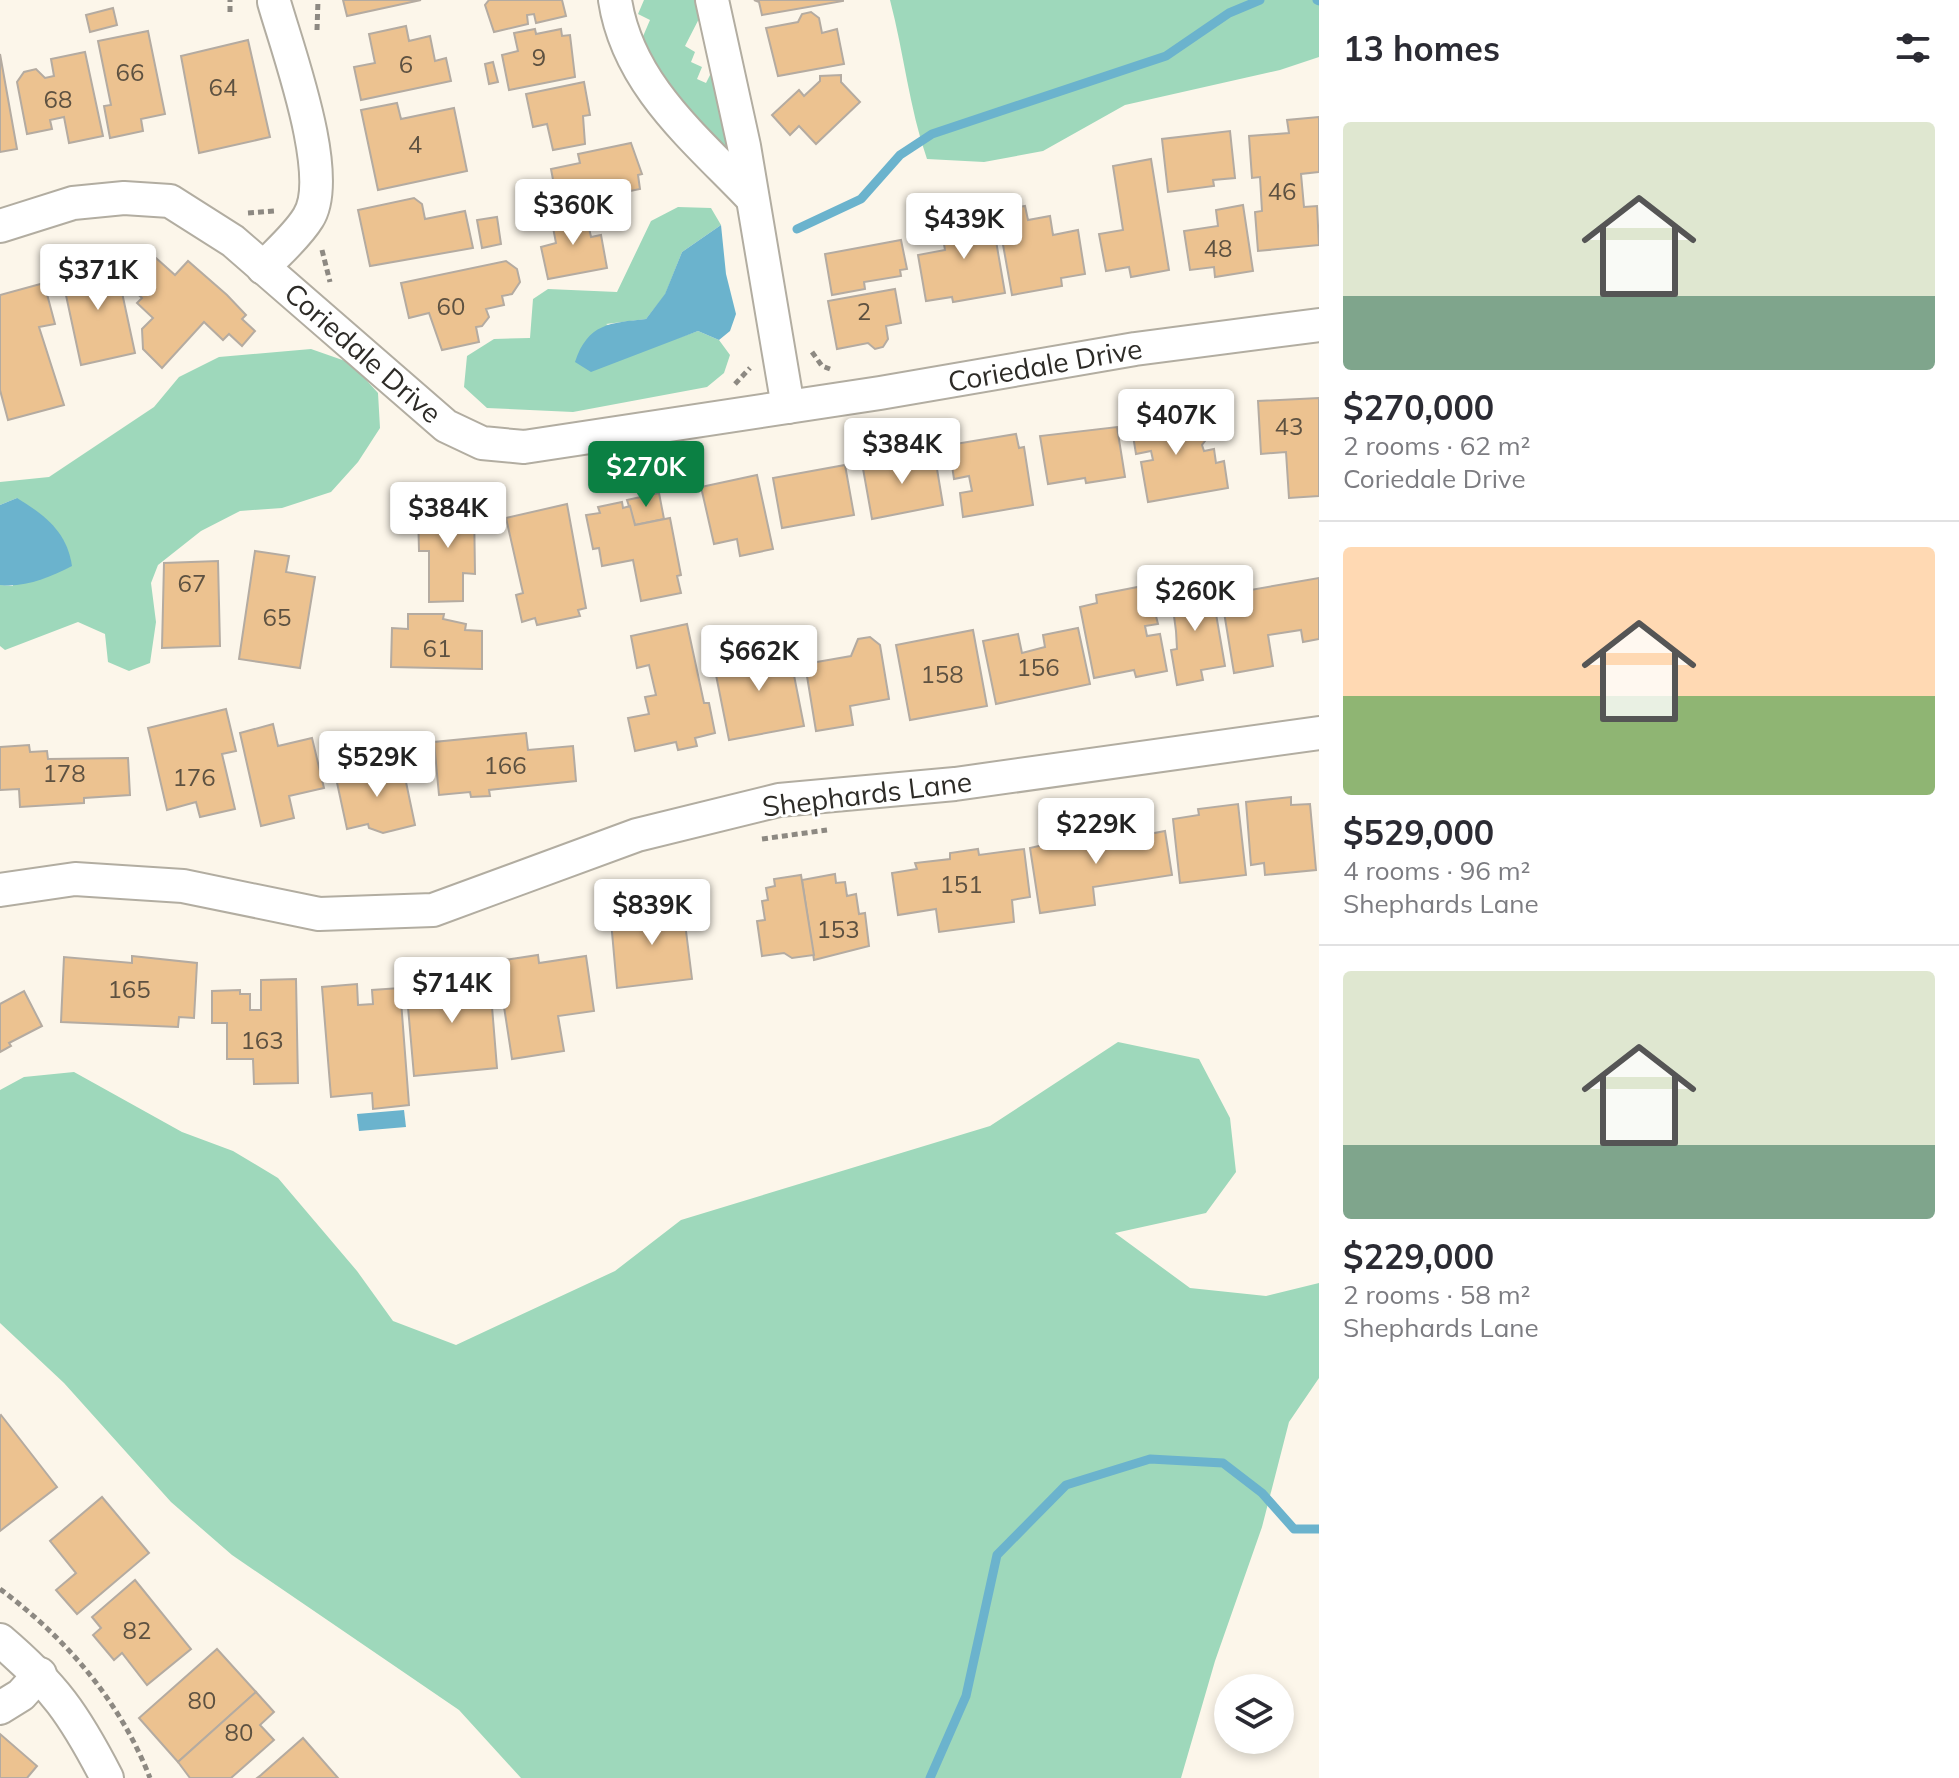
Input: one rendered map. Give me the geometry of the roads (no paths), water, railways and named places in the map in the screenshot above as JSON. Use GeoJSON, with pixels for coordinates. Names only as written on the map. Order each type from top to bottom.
{"type":"FeatureCollection","features":[{"type":"Feature","properties":{"kind":"street"},"geometry":{"type":"LineString","coordinates":[[615,0],[634,65],[651,91],[752,198]]}},
{"type":"Feature","properties":{"kind":"street"},"geometry":{"type":"LineString","coordinates":[[712,0],[752,198],[788,407]]}},
{"type":"Feature","properties":{"kind":"street"},"geometry":{"type":"LineString","coordinates":[[263,268],[310,216],[317,173],[308,120],[274,2]]}},
{"type":"Feature","properties":{"kind":"street","name":"Coriedale Drive"},"geometry":{"type":"LineString","coordinates":[[0,226],[73,203],[124,198],[170,201],[207,222],[446,426],[482,443],[524,447],[1135,349],[1319,325]]}},
{"type":"Feature","properties":{"kind":"street","name":"Shephards Lane"},"geometry":{"type":"LineString","coordinates":[[0,890],[75,879],[183,886],[319,914],[433,910],[637,835],[779,800],[955,784],[1319,733]]}},
{"type":"Feature","properties":{"kind":"street"},"geometry":{"type":"LineString","coordinates":[[0,1640],[40,1674],[86,1736],[107,1778]]}},
{"type":"Feature","properties":{"kind":"street"},"geometry":{"type":"LineString","coordinates":[[0,1708],[21,1695],[40,1674]]}},
{"type":"Feature","properties":{"kind":"water"},"geometry":{"type":"Polygon","coordinates":[[[721,225],[726,274],[736,314],[730,331],[719,340],[698,331],[591,372],[575,362],[587,339],[602,327],[646,319],[665,294],[682,252],[721,225]]]}},
{"type":"Feature","properties":{"kind":"water"},"geometry":{"type":"Polygon","coordinates":[[[17,498],[37,511],[60,534],[72,566],[28,583],[0,585],[0,505],[17,498]]]}},
{"type":"Feature","properties":{"kind":"water"},"geometry":{"type":"Polygon","coordinates":[[[404,1110],[406,1127],[359,1131],[357,1114],[404,1110]]]}},
{"type":"Feature","properties":{"kind":"waterway"},"geometry":{"type":"LineString","coordinates":[[797,229],[861,199],[900,155],[932,134],[1166,56],[1229,13],[1260,0]]}},
{"type":"Feature","properties":{"kind":"waterway"},"geometry":{"type":"LineString","coordinates":[[930,1778],[966,1696],[997,1555],[1066,1485],[1150,1459],[1223,1463],[1262,1493],[1294,1529],[1319,1529]]}}]}
